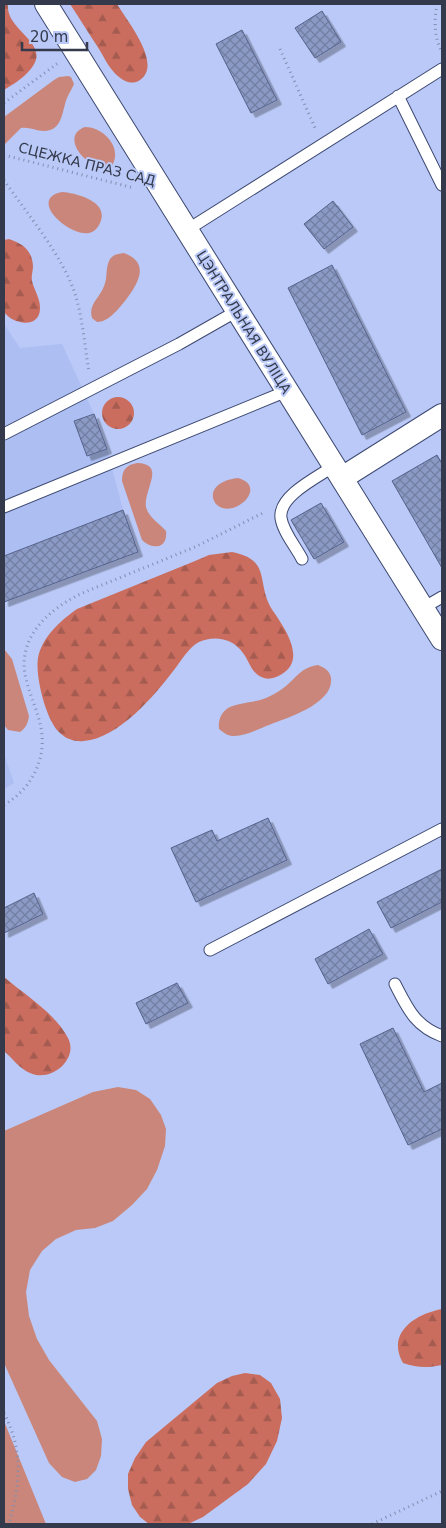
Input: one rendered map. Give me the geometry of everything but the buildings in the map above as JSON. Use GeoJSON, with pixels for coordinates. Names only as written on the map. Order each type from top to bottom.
{"type":"FeatureCollection","features":[{"type":"Feature","properties":{"kind":"street","name":"ЦЭНТРАЛЬНАЯ ВУЛІЦА"},"geometry":{"type":"LineString","coordinates":[[46,4],[442,639]]}},
{"type":"Feature","properties":{"kind":"street"},"geometry":{"type":"LineString","coordinates":[[338,472],[442,416]]}},
{"type":"Feature","properties":{"kind":"lane"},"geometry":{"type":"LineString","coordinates":[[187,230],[442,69]]}},
{"type":"Feature","properties":{"kind":"lane"},"geometry":{"type":"LineString","coordinates":[[398,96],[442,185]]}},
{"type":"Feature","properties":{"kind":"lane"},"geometry":{"type":"LineString","coordinates":[[4,434],[179,344],[237,311]]}},
{"type":"Feature","properties":{"kind":"lane"},"geometry":{"type":"LineString","coordinates":[[4,507],[287,391]]}},
{"type":"Feature","properties":{"kind":"lane"},"geometry":{"type":"LineString","coordinates":[[302,559],[281,519],[282,507],[291,496],[338,472]]}},
{"type":"Feature","properties":{"kind":"lane"},"geometry":{"type":"LineString","coordinates":[[423,608],[442,597]]}},
{"type":"Feature","properties":{"kind":"lane"},"geometry":{"type":"LineString","coordinates":[[210,950],[442,829]]}},
{"type":"Feature","properties":{"kind":"lane"},"geometry":{"type":"LineString","coordinates":[[395,984],[418,1023],[429,1031],[442,1036]]}},
{"type":"Feature","properties":{"kind":"path"},"geometry":{"type":"LineString","coordinates":[[437,4],[435,18],[436,36],[442,53]]}},
{"type":"Feature","properties":{"kind":"path"},"geometry":{"type":"LineString","coordinates":[[280,49],[322,144]]}},
{"type":"Feature","properties":{"kind":"path"},"geometry":{"type":"LineString","coordinates":[[4,103],[75,51]]}},
{"type":"Feature","properties":{"kind":"path","name":"СЦЕЖКА ПРАЗ САД"},"geometry":{"type":"LineString","coordinates":[[4,155],[166,196]]}},
{"type":"Feature","properties":{"kind":"path"},"geometry":{"type":"LineString","coordinates":[[4,180],[54,253],[71,283],[79,310],[92,389]]}},
{"type":"Feature","properties":{"kind":"path"},"geometry":{"type":"LineString","coordinates":[[4,805],[31,780],[39,764],[42,747],[41,728],[24,664],[27,646],[34,630],[46,615],[62,603],[80,594],[195,548],[224,534],[291,496]]}},
{"type":"Feature","properties":{"kind":"path"},"geometry":{"type":"LineString","coordinates":[[4,1413],[12,1430],[19,1456],[18,1486],[9,1524]]}},
{"type":"Feature","properties":{"kind":"path"},"geometry":{"type":"LineString","coordinates":[[372,1524],[442,1491]]}},
{"type":"Feature","properties":{"kind":"shaded area"},"geometry":{"type":"Polygon","coordinates":[[[59,77],[71,77],[74,84],[67,98],[61,119],[55,128],[44,131],[21,128],[4,145],[4,117],[54,80],[59,77]]]}},
{"type":"Feature","properties":{"kind":"shaded area"},"geometry":{"type":"Polygon","coordinates":[[[85,127],[99,131],[110,140],[115,153],[111,167],[103,168],[95,165],[80,153],[74,138],[77,132],[85,127]]]}},
{"type":"Feature","properties":{"kind":"shaded area"},"geometry":{"type":"Polygon","coordinates":[[[62,192],[76,194],[96,204],[102,216],[96,230],[89,233],[81,233],[62,224],[55,217],[50,209],[49,202],[52,196],[62,192]]]}},
{"type":"Feature","properties":{"kind":"shaded area"},"geometry":{"type":"Polygon","coordinates":[[[124,253],[132,257],[140,268],[138,281],[116,311],[105,320],[97,322],[92,318],[91,313],[105,283],[108,262],[115,255],[124,253]]]}},
{"type":"Feature","properties":{"kind":"shaded area"},"geometry":{"type":"Polygon","coordinates":[[[4,324],[20,348],[62,344],[94,414],[107,449],[123,510],[138,552],[4,602],[4,324]]]}},
{"type":"Feature","properties":{"kind":"shaded area"},"geometry":{"type":"Polygon","coordinates":[[[137,463],[146,464],[151,468],[152,479],[146,507],[152,517],[166,531],[165,541],[158,546],[150,545],[142,540],[122,481],[125,469],[137,463]]]}},
{"type":"Feature","properties":{"kind":"shaded area"},"geometry":{"type":"Polygon","coordinates":[[[238,478],[246,482],[250,487],[247,499],[234,507],[227,509],[220,507],[213,498],[215,489],[225,481],[238,478]]]}},
{"type":"Feature","properties":{"kind":"shaded area"},"geometry":{"type":"Polygon","coordinates":[[[4,649],[12,659],[29,716],[24,729],[20,732],[8,730],[4,725],[4,649]]]}},
{"type":"Feature","properties":{"kind":"shaded area"},"geometry":{"type":"Polygon","coordinates":[[[318,665],[330,673],[330,687],[325,695],[308,709],[246,734],[232,736],[219,729],[221,717],[228,708],[269,697],[284,688],[300,672],[318,665]]]}},
{"type":"Feature","properties":{"kind":"shaded area"},"geometry":{"type":"Polygon","coordinates":[[[4,754],[14,783],[4,789],[4,754]]]}},
{"type":"Feature","properties":{"kind":"shaded area"},"geometry":{"type":"Polygon","coordinates":[[[118,1087],[136,1090],[150,1099],[161,1115],[166,1129],[165,1146],[157,1170],[147,1189],[113,1221],[95,1228],[76,1230],[56,1239],[42,1251],[30,1270],[26,1292],[29,1316],[37,1339],[49,1360],[97,1421],[102,1439],[101,1456],[96,1470],[87,1479],[75,1482],[62,1477],[49,1463],[4,1363],[4,1131],[93,1092],[118,1087]]]}},
{"type":"Feature","properties":{"kind":"shaded area"},"geometry":{"type":"Polygon","coordinates":[[[4,1421],[46,1524],[4,1523],[4,1421]]]}},
{"type":"Feature","properties":{"kind":"green space"},"geometry":{"type":"Polygon","coordinates":[[[4,4],[8,4],[9,14],[33,45],[36,53],[35,61],[29,71],[4,90],[4,4]]]}},
{"type":"Feature","properties":{"kind":"green space"},"geometry":{"type":"Polygon","coordinates":[[[70,4],[117,4],[135,31],[145,53],[148,64],[146,73],[140,80],[132,83],[126,81],[113,71],[70,4]]]}},
{"type":"Feature","properties":{"kind":"green space"},"geometry":{"type":"Polygon","coordinates":[[[9,239],[26,248],[31,256],[33,266],[32,281],[40,307],[36,319],[31,322],[26,323],[14,320],[4,312],[4,240],[9,239]]]}},
{"type":"Feature","properties":{"kind":"green space"},"geometry":{"type":"Polygon","coordinates":[[[118,397],[130,401],[134,413],[130,425],[118,429],[106,425],[102,413],[106,401],[118,397]]]}},
{"type":"Feature","properties":{"kind":"green space"},"geometry":{"type":"Polygon","coordinates":[[[232,552],[245,556],[258,567],[268,601],[283,625],[291,643],[293,660],[289,668],[276,677],[264,678],[253,671],[243,653],[234,644],[217,638],[205,640],[195,644],[146,703],[123,724],[97,738],[84,741],[74,740],[62,735],[50,719],[38,676],[40,650],[53,630],[77,609],[209,555],[232,552]]]}},
{"type":"Feature","properties":{"kind":"green space"},"geometry":{"type":"Polygon","coordinates":[[[4,977],[48,1012],[68,1038],[70,1054],[61,1067],[54,1072],[46,1075],[30,1073],[19,1066],[4,1051],[4,977]]]}},
{"type":"Feature","properties":{"kind":"green space"},"geometry":{"type":"Polygon","coordinates":[[[442,1309],[442,1365],[422,1367],[403,1363],[398,1343],[406,1327],[422,1315],[442,1309]]]}},
{"type":"Feature","properties":{"kind":"green space"},"geometry":{"type":"Polygon","coordinates":[[[245,1373],[260,1375],[271,1383],[280,1399],[282,1418],[277,1441],[266,1464],[248,1484],[203,1517],[188,1524],[149,1524],[140,1517],[132,1505],[128,1489],[128,1474],[135,1458],[146,1442],[217,1383],[232,1376],[245,1373]]]}}]}
